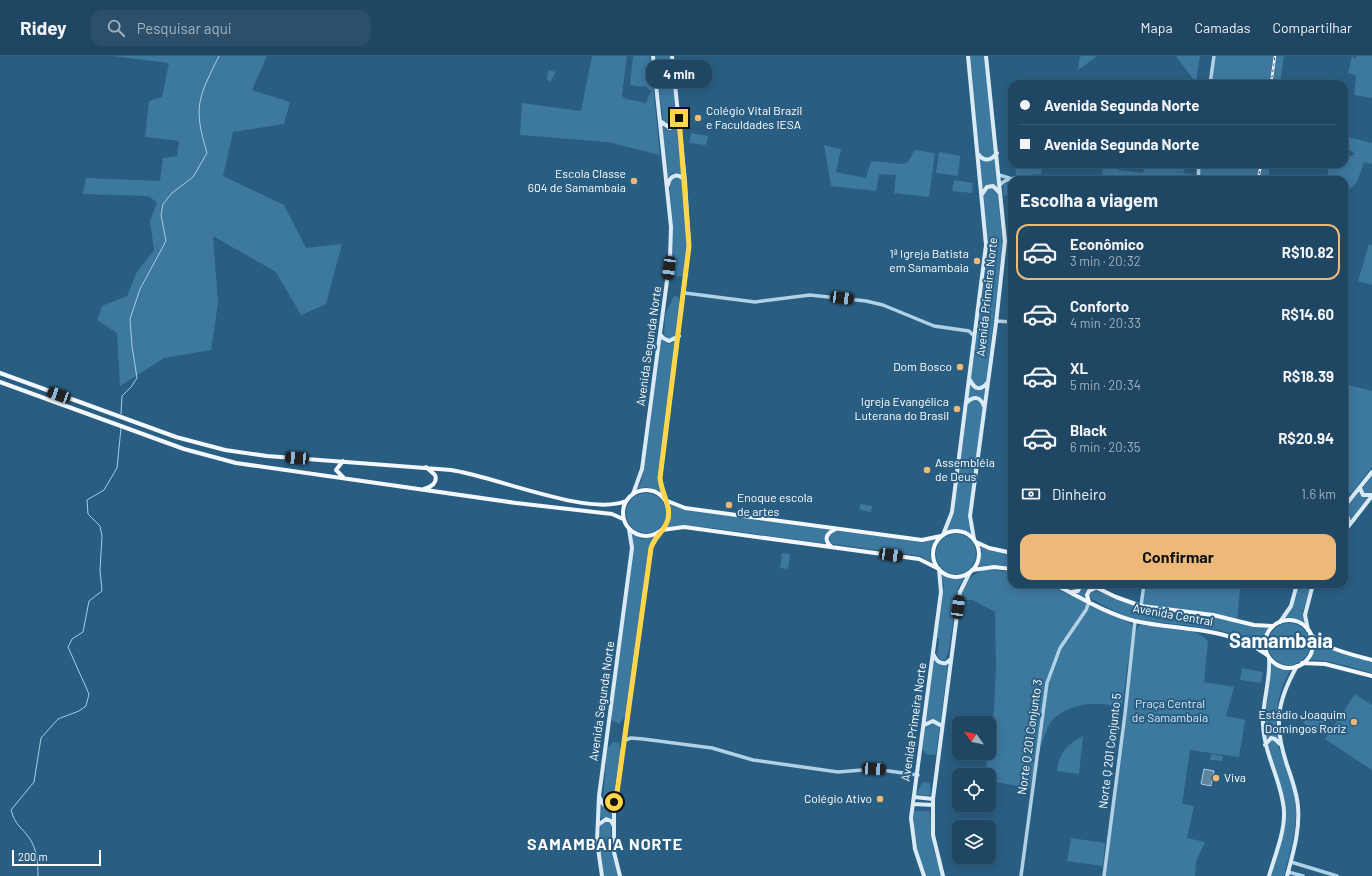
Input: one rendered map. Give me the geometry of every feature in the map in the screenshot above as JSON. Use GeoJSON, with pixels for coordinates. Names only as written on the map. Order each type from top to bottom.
{"type":"FeatureCollection","features":[{"type":"Feature","properties":{"kind":"main road","name":"Avenida Segunda Norte"},"geometry":{"type":"LineString","coordinates":[[633,494],[642,469],[670,244],[667,187],[653,56]]}},
{"type":"Feature","properties":{"kind":"main road"},"geometry":{"type":"LineString","coordinates":[[620,876],[614,852],[616,800],[651,548],[669,516],[668,506],[665,500],[660,478],[685,293],[689,246],[685,181],[672,56]]}},
{"type":"Feature","properties":{"kind":"main road","name":"Avenida Primeira Norte"},"geometry":{"type":"LineString","coordinates":[[942,535],[952,512],[986,245],[968,56]]}},
{"type":"Feature","properties":{"kind":"main road","name":"Avenida Primeira Norte"},"geometry":{"type":"LineString","coordinates":[[975,540],[970,516],[996,321],[1004,241],[1001,193],[986,56]]}},
{"type":"Feature","properties":{"kind":"main road"},"geometry":{"type":"LineString","coordinates":[[660,120],[670,128],[675,125],[679,118]]}},
{"type":"Feature","properties":{"kind":"main road"},"geometry":{"type":"LineString","coordinates":[[978,154],[987,160],[992,158],[997,153]]}},
{"type":"Feature","properties":{"kind":"main road"},"geometry":{"type":"LineString","coordinates":[[667,187],[670,178],[675,175],[680,176],[685,181]]}},
{"type":"Feature","properties":{"kind":"main road"},"geometry":{"type":"LineString","coordinates":[[982,194],[987,187],[993,186],[1001,193]]}},
{"type":"Feature","properties":{"kind":"main road"},"geometry":{"type":"LineString","coordinates":[[660,333],[663,338],[669,341],[679,336]]}},
{"type":"Feature","properties":{"kind":"main road"},"geometry":{"type":"LineString","coordinates":[[0,373],[149,428],[194,443],[225,450],[257,455],[426,467],[464,472],[553,497],[612,506],[626,501],[633,494],[646,490],[659,494],[665,500],[685,508],[922,540],[956,530],[969,534],[975,540],[989,548],[1008,552]]}},
{"type":"Feature","properties":{"kind":"main road"},"geometry":{"type":"LineString","coordinates":[[970,380],[974,387],[978,389],[982,388],[988,382]]}},
{"type":"Feature","properties":{"kind":"main road"},"geometry":{"type":"LineString","coordinates":[[0,382],[147,436],[192,451],[236,463],[346,480],[569,510],[612,514],[623,519]]}},
{"type":"Feature","properties":{"kind":"main road"},"geometry":{"type":"LineString","coordinates":[[966,403],[973,398],[977,398],[982,401],[985,407]]}},
{"type":"Feature","properties":{"kind":"main road"},"geometry":{"type":"LineString","coordinates":[[343,461],[336,470],[338,475],[346,480]]}},
{"type":"Feature","properties":{"kind":"main road"},"geometry":{"type":"LineString","coordinates":[[422,490],[430,487],[436,480],[435,474],[426,467]]}},
{"type":"Feature","properties":{"kind":"main road"},"geometry":{"type":"LineString","coordinates":[[1348,502],[1372,472]]}},
{"type":"Feature","properties":{"kind":"main road"},"geometry":{"type":"LineString","coordinates":[[1360,487],[1363,495],[1372,496]]}},
{"type":"Feature","properties":{"kind":"main road"},"geometry":{"type":"LineString","coordinates":[[1349,525],[1372,496]]}},
{"type":"Feature","properties":{"kind":"main road"},"geometry":{"type":"LineString","coordinates":[[626,501],[623,519],[634,534],[647,537],[660,531],[684,527],[919,559],[952,577],[964,575],[971,571],[994,567],[1008,569]]}},
{"type":"Feature","properties":{"kind":"main road"},"geometry":{"type":"LineString","coordinates":[[1348,518],[1349,525]]}},
{"type":"Feature","properties":{"kind":"main road","name":"Avenida Segunda Norte"},"geometry":{"type":"LineString","coordinates":[[602,876],[598,857],[597,826],[599,796],[632,548],[629,529]]}},
{"type":"Feature","properties":{"kind":"main road"},"geometry":{"type":"LineString","coordinates":[[832,547],[827,542],[826,537],[829,532],[836,529]]}},
{"type":"Feature","properties":{"kind":"main road"},"geometry":{"type":"LineString","coordinates":[[938,569],[933,554],[935,543],[942,535]]}},
{"type":"Feature","properties":{"kind":"main road"},"geometry":{"type":"LineString","coordinates":[[943,876],[933,835],[932,805],[960,592],[979,557],[975,540]]}},
{"type":"Feature","properties":{"kind":"main road","name":"Avenida Primeira Norte"},"geometry":{"type":"LineString","coordinates":[[924,876],[915,849],[912,833],[913,804],[918,775],[941,588],[938,569]]}},
{"type":"Feature","properties":{"kind":"main road","name":"Avenida Central"},"geometry":{"type":"LineString","coordinates":[[1062,588],[1116,614],[1137,621],[1214,632],[1251,644],[1268,656]]}},
{"type":"Feature","properties":{"kind":"main road"},"geometry":{"type":"LineString","coordinates":[[1071,592],[1078,591],[1079,588]]}},
{"type":"Feature","properties":{"kind":"main road"},"geometry":{"type":"LineString","coordinates":[[1091,602],[1087,595],[1089,591],[1096,588]]}},
{"type":"Feature","properties":{"kind":"main road","name":"Avenida Central"},"geometry":{"type":"LineString","coordinates":[[1096,588],[1141,606],[1201,613],[1254,625],[1273,626]]}},
{"type":"Feature","properties":{"kind":"main road"},"geometry":{"type":"LineString","coordinates":[[1269,876],[1282,833],[1284,812],[1280,793],[1265,745],[1263,723],[1270,673],[1265,640],[1273,626],[1280,622],[1291,606],[1297,588]]}},
{"type":"Feature","properties":{"kind":"main road"},"geometry":{"type":"LineString","coordinates":[[1302,664],[1311,651],[1312,640],[1305,615],[1312,588]]}},
{"type":"Feature","properties":{"kind":"main road"},"geometry":{"type":"LineString","coordinates":[[1280,622],[1295,621],[1318,641],[1329,647],[1372,660]]}},
{"type":"Feature","properties":{"kind":"main road"},"geometry":{"type":"LineString","coordinates":[[933,654],[941,663],[946,663],[951,659]]}},
{"type":"Feature","properties":{"kind":"main road"},"geometry":{"type":"LineString","coordinates":[[1268,656],[1279,666],[1285,668],[1302,664],[1325,664],[1372,676]]}},
{"type":"Feature","properties":{"kind":"main road"},"geometry":{"type":"LineString","coordinates":[[1287,874],[1297,840],[1298,806],[1293,783],[1281,745],[1278,719],[1284,690],[1297,666]]}},
{"type":"Feature","properties":{"kind":"main road"},"geometry":{"type":"LineString","coordinates":[[924,724],[933,721],[942,726]]}},
{"type":"Feature","properties":{"kind":"main road"},"geometry":{"type":"LineString","coordinates":[[1265,745],[1271,738],[1275,739],[1281,745]]}},
{"type":"Feature","properties":{"kind":"main road"},"geometry":{"type":"LineString","coordinates":[[599,796],[602,804],[605,806],[611,806],[616,800]]}},
{"type":"Feature","properties":{"kind":"main road"},"geometry":{"type":"LineString","coordinates":[[914,797],[933,799]]}},
{"type":"Feature","properties":{"kind":"main road"},"geometry":{"type":"LineString","coordinates":[[913,804],[932,805]]}},
{"type":"Feature","properties":{"kind":"main road"},"geometry":{"type":"LineString","coordinates":[[597,826],[599,822],[606,819],[614,826]]}},
{"type":"Feature","properties":{"kind":"street"},"geometry":{"type":"LineString","coordinates":[[1211,80],[1214,56]]}},
{"type":"Feature","properties":{"kind":"street"},"geometry":{"type":"LineString","coordinates":[[999,175],[1008,178]]}},
{"type":"Feature","properties":{"kind":"street"},"geometry":{"type":"LineString","coordinates":[[1000,185],[1002,182],[1008,180]]}},
{"type":"Feature","properties":{"kind":"street"},"geometry":{"type":"LineString","coordinates":[[685,293],[755,302],[810,295],[866,301],[883,304],[934,326],[969,330],[976,327]]}},
{"type":"Feature","properties":{"kind":"street"},"geometry":{"type":"LineString","coordinates":[[996,321],[1008,322]]}},
{"type":"Feature","properties":{"kind":"street"},"geometry":{"type":"LineString","coordinates":[[969,330],[975,338]]}},
{"type":"Feature","properties":{"kind":"street"},"geometry":{"type":"LineString","coordinates":[[1141,606],[1143,588]]}},
{"type":"Feature","properties":{"kind":"street","name":"Norte Q 201 Conjunto 3"},"geometry":{"type":"LineString","coordinates":[[1020,876],[1047,683],[1060,648],[1091,602]]}},
{"type":"Feature","properties":{"kind":"street","name":"Norte Q 201 Conjunto 5"},"geometry":{"type":"LineString","coordinates":[[1104,876],[1137,621]]}},
{"type":"Feature","properties":{"kind":"street"},"geometry":{"type":"LineString","coordinates":[[626,735],[631,738],[712,748],[753,760],[819,770],[846,772],[880,770],[918,775]]}},
{"type":"Feature","properties":{"kind":"street"},"geometry":{"type":"LineString","coordinates":[[625,740],[631,738]]}},
{"type":"Feature","properties":{"kind":"street"},"geometry":{"type":"LineString","coordinates":[[1291,862],[1325,874],[1337,876]]}},
{"type":"Feature","properties":{"kind":"street"},"geometry":{"type":"LineString","coordinates":[[1287,874],[1302,876]]}},
{"type":"Feature","properties":{"kind":"green space"},"geometry":{"type":"Polygon","coordinates":[[[112,56],[267,56],[252,90],[290,102],[284,124],[233,132],[223,176],[284,205],[306,248],[342,244],[326,304],[301,315],[276,272],[213,236],[218,303],[211,350],[164,358],[120,386],[117,333],[97,320],[102,306],[127,296],[137,272],[154,250],[150,221],[157,203],[149,196],[83,194],[86,178],[160,181],[163,158],[177,156],[179,141],[145,137],[149,101],[162,97],[169,63],[112,56]]]}},
{"type":"Feature","properties":{"kind":"green space"},"geometry":{"type":"Polygon","coordinates":[[[592,56],[627,56],[622,96],[626,99],[646,103],[651,91],[646,87],[630,85],[633,56],[650,56],[660,155],[608,142],[520,135],[522,103],[581,111],[592,56]]]}},
{"type":"Feature","properties":{"kind":"green space"},"geometry":{"type":"Polygon","coordinates":[[[655,56],[670,56],[676,117],[673,124],[666,124],[663,121],[655,56]]]}},
{"type":"Feature","properties":{"kind":"green space"},"geometry":{"type":"Polygon","coordinates":[[[967,56],[985,56],[1003,229],[1003,245],[969,516],[972,534],[962,529],[947,530],[954,512],[987,254],[967,56]]]}},
{"type":"Feature","properties":{"kind":"green space"},"geometry":{"type":"Polygon","coordinates":[[[1080,56],[1097,56],[1078,70],[1080,56]]]}},
{"type":"Feature","properties":{"kind":"green space"},"geometry":{"type":"Polygon","coordinates":[[[1176,56],[1200,56],[1196,80],[1194,80],[1176,56]]]}},
{"type":"Feature","properties":{"kind":"green space"},"geometry":{"type":"Polygon","coordinates":[[[1215,56],[1284,56],[1281,80],[1212,80],[1215,56]]]}},
{"type":"Feature","properties":{"kind":"green space"},"geometry":{"type":"Polygon","coordinates":[[[1352,56],[1355,59],[1357,56],[1372,56],[1372,98],[1354,95],[1356,78],[1355,75],[1348,73],[1352,56]]]}},
{"type":"Feature","properties":{"kind":"green space"},"geometry":{"type":"Polygon","coordinates":[[[548,70],[556,72],[550,82],[547,79],[548,70]]]}},
{"type":"Feature","properties":{"kind":"green space"},"geometry":{"type":"Polygon","coordinates":[[[678,125],[684,178],[672,173],[668,178],[662,126],[667,129],[674,129],[678,125]]]}},
{"type":"Feature","properties":{"kind":"green space"},"geometry":{"type":"Polygon","coordinates":[[[691,133],[708,136],[706,145],[689,143],[691,133]]]}},
{"type":"Feature","properties":{"kind":"green space"},"geometry":{"type":"Polygon","coordinates":[[[1348,137],[1372,143],[1372,164],[1364,162],[1357,182],[1348,191],[1348,176],[1327,176],[1328,168],[1348,168],[1348,157],[1355,154],[1348,149],[1348,137]]]}},
{"type":"Feature","properties":{"kind":"green space"},"geometry":{"type":"Polygon","coordinates":[[[824,145],[841,149],[836,172],[866,178],[871,161],[903,164],[908,162],[915,150],[935,153],[929,197],[894,193],[896,175],[879,174],[876,191],[831,186],[824,145]]]}},
{"type":"Feature","properties":{"kind":"green space"},"geometry":{"type":"Polygon","coordinates":[[[939,152],[960,156],[958,176],[936,173],[939,152]]]}},
{"type":"Feature","properties":{"kind":"green space"},"geometry":{"type":"Polygon","coordinates":[[[1015,168],[1042,168],[1041,174],[1016,176],[1015,168]]]}},
{"type":"Feature","properties":{"kind":"green space"},"geometry":{"type":"Polygon","coordinates":[[[1103,168],[1118,168],[1118,170],[1143,173],[1144,168],[1184,168],[1184,172],[1170,171],[1197,175],[1197,176],[1102,176],[1103,168]]]}},
{"type":"Feature","properties":{"kind":"green space"},"geometry":{"type":"Polygon","coordinates":[[[1200,168],[1270,168],[1268,176],[1198,176],[1200,168]]]}},
{"type":"Feature","properties":{"kind":"green space"},"geometry":{"type":"Polygon","coordinates":[[[674,177],[679,177],[683,182],[687,241],[684,277],[675,276],[672,267],[670,185],[674,177]]]}},
{"type":"Feature","properties":{"kind":"green space"},"geometry":{"type":"Polygon","coordinates":[[[954,180],[973,183],[972,193],[952,191],[954,180]]]}},
{"type":"Feature","properties":{"kind":"green space"},"geometry":{"type":"Polygon","coordinates":[[[1008,183],[1008,195],[1005,196],[1003,194],[1004,184],[1008,183]]]}},
{"type":"Feature","properties":{"kind":"green space"},"geometry":{"type":"Polygon","coordinates":[[[1369,244],[1372,245],[1372,285],[1358,281],[1369,244]]]}},
{"type":"Feature","properties":{"kind":"green space"},"geometry":{"type":"Polygon","coordinates":[[[674,296],[679,297],[680,318],[674,338],[670,340],[664,337],[665,315],[674,296]]]}},
{"type":"Feature","properties":{"kind":"green space"},"geometry":{"type":"Polygon","coordinates":[[[661,339],[669,344],[676,340],[659,472],[662,493],[646,487],[636,489],[641,483],[644,470],[661,339]]]}},
{"type":"Feature","properties":{"kind":"green space"},"geometry":{"type":"Polygon","coordinates":[[[1348,385],[1372,391],[1372,467],[1351,494],[1348,493],[1348,385]]]}},
{"type":"Feature","properties":{"kind":"green space"},"geometry":{"type":"Polygon","coordinates":[[[1372,474],[1372,492],[1367,495],[1361,491],[1372,474]]]}},
{"type":"Feature","properties":{"kind":"green space"},"geometry":{"type":"Polygon","coordinates":[[[1359,490],[1363,497],[1369,498],[1351,520],[1348,515],[1348,504],[1359,490]]]}},
{"type":"Feature","properties":{"kind":"green space"},"geometry":{"type":"Polygon","coordinates":[[[650,493],[657,496],[663,502],[666,513],[665,521],[657,530],[650,533],[642,533],[635,530],[627,521],[626,509],[629,502],[638,494],[650,493]]]}},
{"type":"Feature","properties":{"kind":"green space"},"geometry":{"type":"Polygon","coordinates":[[[670,504],[685,510],[831,529],[825,536],[828,544],[712,528],[676,526],[666,528],[670,518],[670,504]]]}},
{"type":"Feature","properties":{"kind":"green space"},"geometry":{"type":"Polygon","coordinates":[[[860,504],[872,506],[871,512],[860,510],[860,504]]]}},
{"type":"Feature","properties":{"kind":"green space"},"geometry":{"type":"Polygon","coordinates":[[[836,531],[924,541],[935,539],[930,552],[932,563],[920,556],[833,544],[829,541],[830,533],[836,531]]]}},
{"type":"Feature","properties":{"kind":"green space"},"geometry":{"type":"Polygon","coordinates":[[[631,534],[642,539],[653,538],[648,550],[627,714],[619,724],[611,719],[633,546],[631,534]]]}},
{"type":"Feature","properties":{"kind":"green space"},"geometry":{"type":"Polygon","coordinates":[[[960,534],[967,537],[973,543],[976,554],[975,562],[967,571],[960,574],[952,574],[945,571],[937,562],[936,550],[939,543],[948,535],[960,534]]]}},
{"type":"Feature","properties":{"kind":"green space"},"geometry":{"type":"Polygon","coordinates":[[[980,546],[991,551],[1008,553],[1008,567],[986,565],[978,567],[982,551],[980,546]]]}},
{"type":"Feature","properties":{"kind":"green space"},"geometry":{"type":"Polygon","coordinates":[[[782,553],[790,554],[788,569],[780,568],[782,553]]]}},
{"type":"Feature","properties":{"kind":"green space","name":"Praça Central de Samambaia"},"geometry":{"type":"Polygon","coordinates":[[[985,569],[1008,572],[1008,588],[1057,588],[1130,623],[1133,626],[1122,707],[1104,704],[1087,704],[1070,708],[1054,718],[1050,723],[1043,740],[1030,788],[996,782],[996,768],[986,768],[987,760],[996,760],[996,716],[993,716],[996,664],[995,612],[973,600],[961,600],[964,589],[971,577],[985,569]]]}},
{"type":"Feature","properties":{"kind":"green space"},"geometry":{"type":"Polygon","coordinates":[[[941,575],[951,579],[964,578],[958,588],[949,650],[945,660],[941,660],[937,655],[939,639],[937,637],[944,585],[941,575]]]}},
{"type":"Feature","properties":{"kind":"green space"},"geometry":{"type":"Polygon","coordinates":[[[1081,588],[1092,588],[1086,599],[1077,594],[1080,592],[1081,588]]]}},
{"type":"Feature","properties":{"kind":"green space"},"geometry":{"type":"Polygon","coordinates":[[[1144,588],[1240,588],[1237,620],[1143,604],[1144,588]]]}},
{"type":"Feature","properties":{"kind":"green space"},"geometry":{"type":"Polygon","coordinates":[[[1297,588],[1311,588],[1303,611],[1304,624],[1296,620],[1285,618],[1297,588]]]}},
{"type":"Feature","properties":{"kind":"green space"},"geometry":{"type":"Polygon","coordinates":[[[1094,590],[1137,606],[1210,616],[1256,627],[1268,628],[1262,639],[1263,647],[1233,634],[1218,630],[1153,622],[1124,615],[1090,598],[1089,592],[1094,590]]]}},
{"type":"Feature","properties":{"kind":"green space"},"geometry":{"type":"Polygon","coordinates":[[[1285,623],[1293,623],[1301,626],[1307,632],[1310,644],[1307,656],[1301,662],[1293,665],[1285,665],[1277,662],[1271,656],[1268,648],[1268,640],[1271,632],[1277,626],[1285,623]]]}},
{"type":"Feature","properties":{"kind":"green space","name":"Praça Central de Samambaia"},"geometry":{"type":"Polygon","coordinates":[[[1140,625],[1186,629],[1202,636],[1208,641],[1204,682],[1234,687],[1226,716],[1245,720],[1239,757],[1190,750],[1182,804],[1194,806],[1187,838],[1205,842],[1196,861],[1195,876],[1103,876],[1136,630],[1140,625]]]}},
{"type":"Feature","properties":{"kind":"green space"},"geometry":{"type":"Polygon","coordinates":[[[1314,640],[1328,648],[1372,661],[1372,673],[1333,662],[1309,660],[1312,655],[1314,640]]]}},
{"type":"Feature","properties":{"kind":"green space"},"geometry":{"type":"Polygon","coordinates":[[[934,660],[941,665],[948,664],[936,755],[926,754],[922,749],[934,660]]]}},
{"type":"Feature","properties":{"kind":"green space"},"geometry":{"type":"Polygon","coordinates":[[[1272,664],[1281,668],[1291,669],[1283,686],[1278,702],[1278,738],[1271,737],[1266,739],[1264,724],[1272,664]]]}},
{"type":"Feature","properties":{"kind":"green space"},"geometry":{"type":"Polygon","coordinates":[[[1242,668],[1263,672],[1261,683],[1240,680],[1242,668]]]}},
{"type":"Feature","properties":{"kind":"green space","name":"Estádio Joaquim Domingos Roriz"},"geometry":{"type":"Polygon","coordinates":[[[1355,694],[1372,705],[1372,770],[1325,739],[1355,694]]]}},
{"type":"Feature","properties":{"kind":"green space"},"geometry":{"type":"Polygon","coordinates":[[[1311,712],[1327,722],[1319,733],[1303,723],[1311,712]]]}},
{"type":"Feature","properties":{"kind":"green space"},"geometry":{"type":"Polygon","coordinates":[[[1083,736],[1079,774],[1057,771],[1058,764],[1065,749],[1083,736]]]}},
{"type":"Feature","properties":{"kind":"green space"},"geometry":{"type":"Polygon","coordinates":[[[1272,740],[1276,742],[1284,762],[1296,804],[1295,828],[1284,876],[1271,876],[1285,813],[1268,744],[1272,740]]]}},
{"type":"Feature","properties":{"kind":"green space"},"geometry":{"type":"Polygon","coordinates":[[[613,742],[619,743],[621,753],[614,798],[610,802],[605,803],[603,801],[607,749],[613,742]]]}},
{"type":"Feature","properties":{"kind":"green space"},"geometry":{"type":"Polygon","coordinates":[[[1211,754],[1223,756],[1222,761],[1210,760],[1211,754]]]}},
{"type":"Feature","properties":{"kind":"green space"},"geometry":{"type":"Polygon","coordinates":[[[923,782],[930,783],[931,794],[927,796],[916,794],[923,782]]]}},
{"type":"Feature","properties":{"kind":"green space"},"geometry":{"type":"Polygon","coordinates":[[[600,803],[605,808],[613,807],[612,820],[604,817],[599,819],[600,803]]]}},
{"type":"Feature","properties":{"kind":"green space"},"geometry":{"type":"Polygon","coordinates":[[[930,811],[933,848],[942,876],[926,876],[915,837],[914,812],[930,811]]]}},
{"type":"Feature","properties":{"kind":"green space"},"geometry":{"type":"Polygon","coordinates":[[[607,821],[611,825],[611,839],[618,876],[604,876],[599,842],[601,823],[607,821]]]}},
{"type":"Feature","properties":{"kind":"green space"},"geometry":{"type":"Polygon","coordinates":[[[1071,838],[1105,843],[1103,866],[1067,861],[1071,838]]]}},
{"type":"Feature","properties":{"kind":"shaded area"},"geometry":{"type":"Polygon","coordinates":[[[1204,769],[1214,771],[1211,786],[1201,784],[1204,769]]]}},
{"type":"Feature","properties":{"kind":"waterway"},"geometry":{"type":"LineString","coordinates":[[121,414],[122,396],[137,378],[130,319],[140,289],[166,241],[161,215],[163,204],[172,193],[193,177],[207,153],[200,124],[200,103],[206,82],[219,56]]}},
{"type":"Feature","properties":{"kind":"waterway"},"geometry":{"type":"LineString","coordinates":[[38,876],[36,852],[30,839],[17,823],[11,810],[34,782],[41,738],[58,719],[79,711],[86,706],[89,694],[68,647],[72,639],[83,632],[89,601],[102,591],[100,570],[102,536],[100,526],[88,514],[87,500],[104,490],[117,468],[121,428]]}},
{"type":"Feature","properties":{"kind":"railway"},"geometry":{"type":"LineString","coordinates":[[1272,80],[1275,56]]}},
{"type":"Feature","properties":{"kind":"railway"},"geometry":{"type":"LineString","coordinates":[[1259,176],[1260,168]]}},
{"type":"Feature","properties":{"kind":"place","name":"Colégio Vital Brazil e Faculdades IESA"},"geometry":{"type":"Point","coordinates":[698,118]}},
{"type":"Feature","properties":{"kind":"place","name":"Escola Classe 604 de Samambaia"},"geometry":{"type":"Point","coordinates":[634,181]}},
{"type":"Feature","properties":{"kind":"place","name":"1ª Igreja Batista em Samambaia"},"geometry":{"type":"Point","coordinates":[977,261]}},
{"type":"Feature","properties":{"kind":"place","name":"Dom Bosco"},"geometry":{"type":"Point","coordinates":[960,367]}},
{"type":"Feature","properties":{"kind":"place","name":"Igreja Evangélica Luterana do Brasil"},"geometry":{"type":"Point","coordinates":[957,409]}},
{"type":"Feature","properties":{"kind":"place","name":"Assembléia de Deus"},"geometry":{"type":"Point","coordinates":[927,470]}},
{"type":"Feature","properties":{"kind":"place","name":"Enoque escola de artes"},"geometry":{"type":"Point","coordinates":[729,505]}},
{"type":"Feature","properties":{"kind":"place","name":"Estádio Joaquim Domingos Roriz"},"geometry":{"type":"Point","coordinates":[1354,722]}},
{"type":"Feature","properties":{"kind":"place","name":"Viva"},"geometry":{"type":"Point","coordinates":[1216,778]}},
{"type":"Feature","properties":{"kind":"place","name":"Colégio Ativo"},"geometry":{"type":"Point","coordinates":[880,799]}},
{"type":"Feature","properties":{"kind":"district","name":"Samambaia"},"geometry":{"type":"Point","coordinates":[1281,641]}},
{"type":"Feature","properties":{"kind":"district","name":"SAMAMBAIA NORTE"},"geometry":{"type":"Point","coordinates":[605,844]}},
{"type":"Feature","properties":{"kind":"route"},"geometry":{"type":"LineString","coordinates":[[614,802],[616,800],[624,747],[651,548],[659,532],[667,524],[669,516],[668,506],[664,499],[660,484],[660,478],[689,257],[689,230],[679,118]]}}]}
